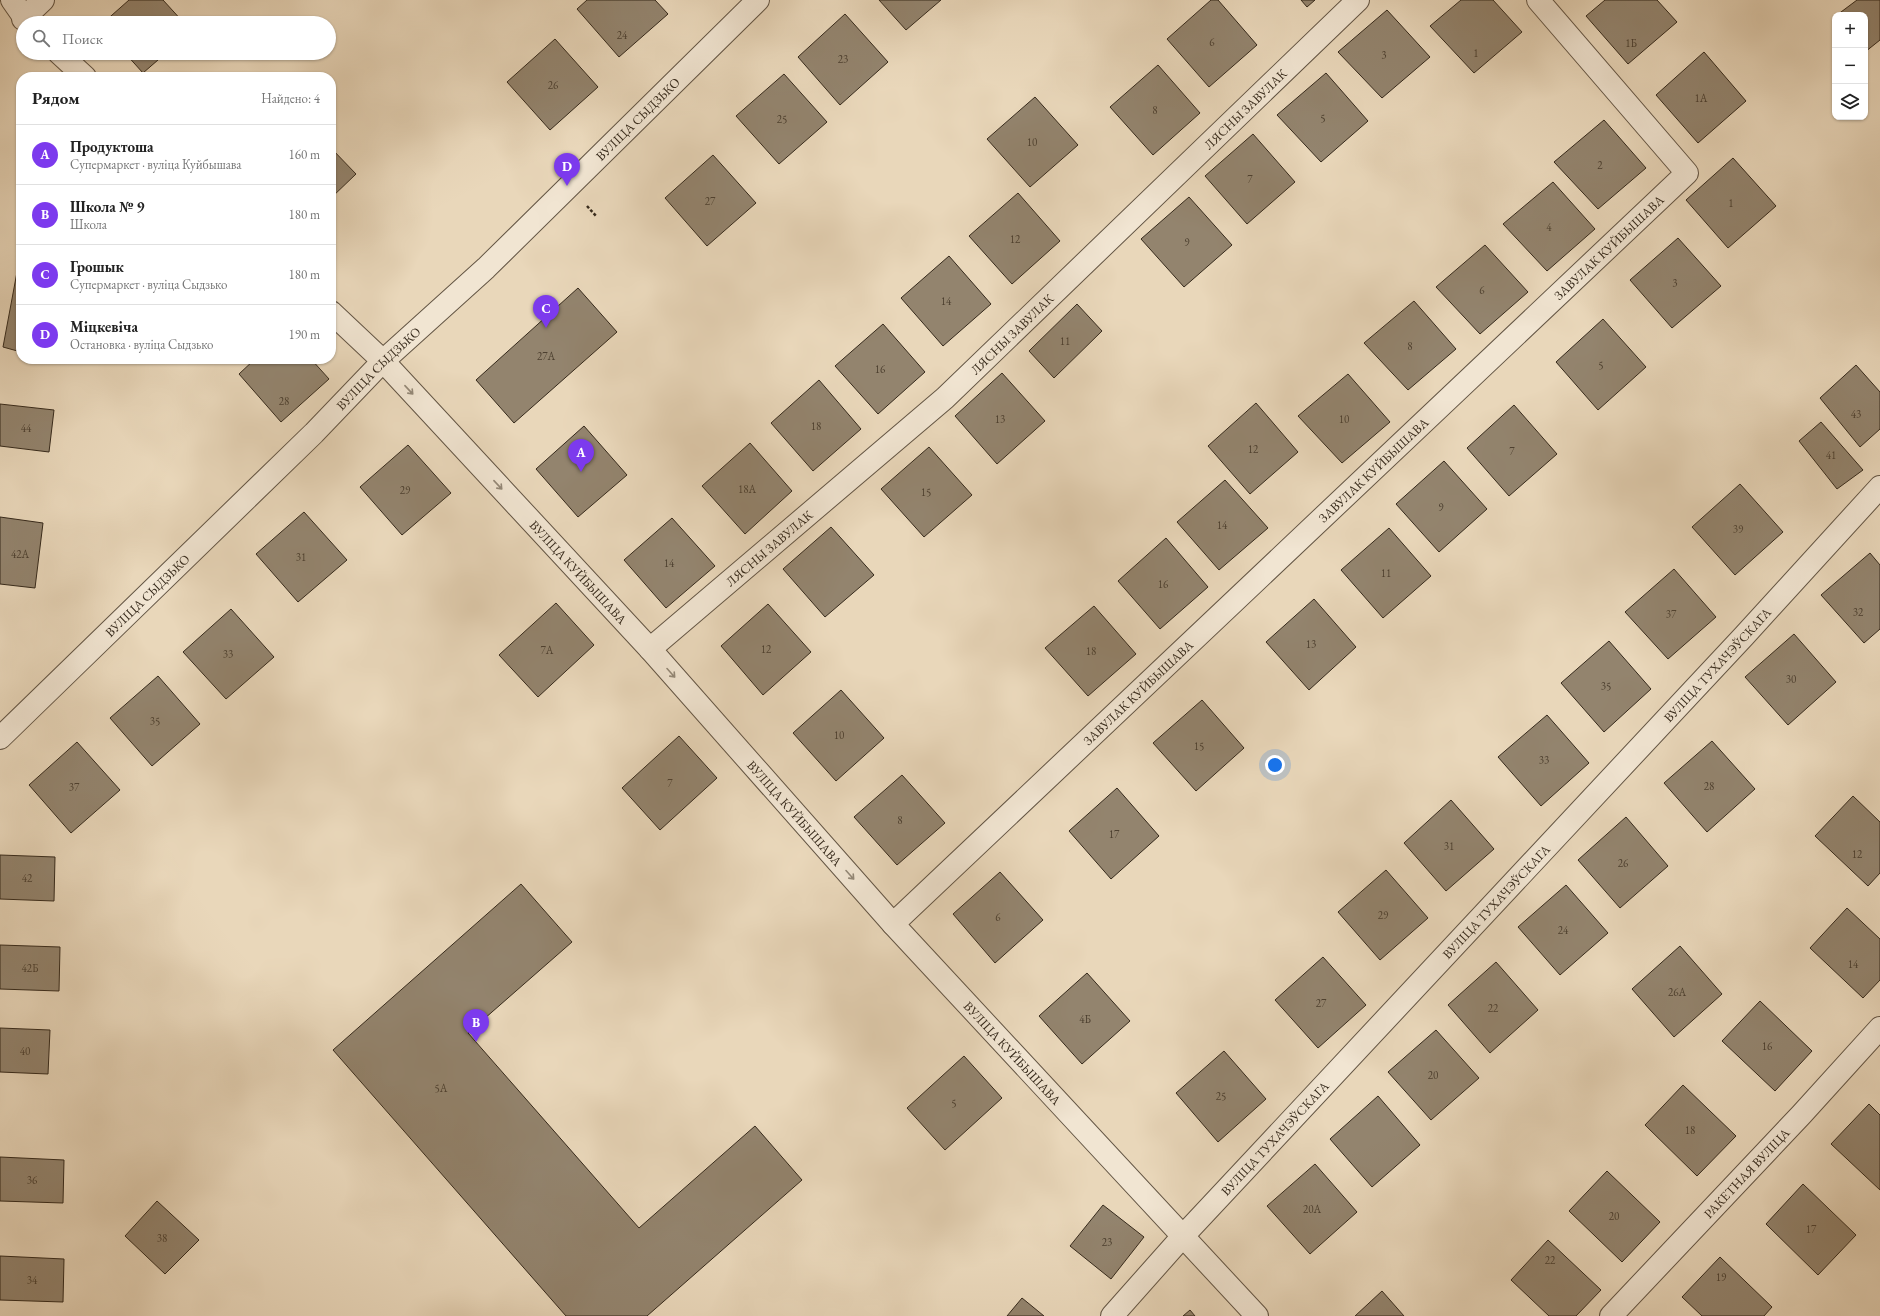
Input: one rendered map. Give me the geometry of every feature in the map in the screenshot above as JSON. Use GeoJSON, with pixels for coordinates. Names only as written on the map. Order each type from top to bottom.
{"type":"FeatureCollection","features":[{"type":"Feature","properties":{"kind":"street"},"geometry":{"type":"LineString","coordinates":[[12,0],[23,16]]}},
{"type":"Feature","properties":{"kind":"street"},"geometry":{"type":"LineString","coordinates":[[30,16],[43,0]]}},
{"type":"Feature","properties":{"kind":"street","name":"ВУЛІЦА СЫДЗЬКО"},"geometry":{"type":"LineString","coordinates":[[0,738],[320,428],[383,361],[486,268],[758,0]]}},
{"type":"Feature","properties":{"kind":"street","name":"ЛЯСНЫ ЗАВУЛАК"},"geometry":{"type":"LineString","coordinates":[[650,650],[945,398],[1358,0]]}},
{"type":"Feature","properties":{"kind":"street","name":"ЗАВУЛАК КУЙБЫШАВА"},"geometry":{"type":"LineString","coordinates":[[893,924],[1687,173],[1538,0]]}},
{"type":"Feature","properties":{"kind":"street"},"geometry":{"type":"LineString","coordinates":[[66,60],[79,72]]}},
{"type":"Feature","properties":{"kind":"street","name":"ВУЛІЦА КУЙБЫШАВА"},"geometry":{"type":"LineString","coordinates":[[336,317],[383,361],[650,650],[893,924],[1257,1316]]}},
{"type":"Feature","properties":{"kind":"street","name":"ВУЛІЦА ТУХАЧЭЎСКАГА"},"geometry":{"type":"LineString","coordinates":[[1112,1316],[1183,1236],[1880,487]]}},
{"type":"Feature","properties":{"kind":"street","name":"РАКЕТНАЯ ВУЛІЦА"},"geometry":{"type":"LineString","coordinates":[[1610,1316],[1802,1115],[1880,1028]]}},
{"type":"Feature","properties":{"kind":"building"},"geometry":{"type":"Polygon","coordinates":[[[129,0],[163,0],[178,16],[111,16],[129,0]]]}},
{"type":"Feature","properties":{"kind":"building"},"geometry":{"type":"Polygon","coordinates":[[[587,0],[655,0],[668,14],[619,57],[577,9],[587,0]]]}},
{"type":"Feature","properties":{"kind":"building"},"geometry":{"type":"Polygon","coordinates":[[[879,0],[941,0],[906,30],[879,0]]]}},
{"type":"Feature","properties":{"kind":"building"},"geometry":{"type":"Polygon","coordinates":[[[1211,0],[1218,0],[1257,45],[1209,87],[1167,39],[1211,0]]]}},
{"type":"Feature","properties":{"kind":"building"},"geometry":{"type":"Polygon","coordinates":[[[1301,0],[1315,0],[1307,7],[1301,0]]]}},
{"type":"Feature","properties":{"kind":"building"},"geometry":{"type":"Polygon","coordinates":[[[1461,0],[1493,0],[1522,32],[1474,73],[1430,26],[1461,0]]]}},
{"type":"Feature","properties":{"kind":"building"},"geometry":{"type":"Polygon","coordinates":[[[1605,0],[1657,0],[1677,22],[1628,64],[1586,16],[1605,0]]]}},
{"type":"Feature","properties":{"kind":"building"},"geometry":{"type":"Polygon","coordinates":[[[1857,0],[1880,0],[1880,40],[1868,50],[1868,12],[1841,12],[1857,0]]]}},
{"type":"Feature","properties":{"kind":"building"},"geometry":{"type":"Polygon","coordinates":[[[1387,10],[1430,57],[1382,98],[1338,52],[1387,10]]]}},
{"type":"Feature","properties":{"kind":"building"},"geometry":{"type":"Polygon","coordinates":[[[845,14],[888,62],[840,105],[798,57],[845,14]]]}},
{"type":"Feature","properties":{"kind":"building"},"geometry":{"type":"Polygon","coordinates":[[[555,39],[598,87],[550,130],[507,82],[555,39]]]}},
{"type":"Feature","properties":{"kind":"building"},"geometry":{"type":"Polygon","coordinates":[[[1704,52],[1746,101],[1698,143],[1656,95],[1704,52]]]}},
{"type":"Feature","properties":{"kind":"building"},"geometry":{"type":"Polygon","coordinates":[[[131,60],[158,60],[144,72],[142,72],[131,60]]]}},
{"type":"Feature","properties":{"kind":"building"},"geometry":{"type":"Polygon","coordinates":[[[1158,65],[1200,113],[1153,155],[1110,107],[1158,65]]]}},
{"type":"Feature","properties":{"kind":"building"},"geometry":{"type":"Polygon","coordinates":[[[1326,73],[1368,121],[1321,162],[1277,115],[1326,73]]]}},
{"type":"Feature","properties":{"kind":"building"},"geometry":{"type":"Polygon","coordinates":[[[784,74],[827,122],[779,164],[736,116],[784,74]]]}},
{"type":"Feature","properties":{"kind":"building"},"geometry":{"type":"Polygon","coordinates":[[[1035,97],[1078,145],[1030,187],[987,139],[1035,97]]]}},
{"type":"Feature","properties":{"kind":"building"},"geometry":{"type":"Polygon","coordinates":[[[1604,120],[1646,168],[1598,209],[1554,162],[1604,120]]]}},
{"type":"Feature","properties":{"kind":"building"},"geometry":{"type":"Polygon","coordinates":[[[1253,134],[1295,182],[1247,224],[1205,176],[1253,134]]]}},
{"type":"Feature","properties":{"kind":"building"},"geometry":{"type":"Polygon","coordinates":[[[336,153],[356,174],[336,193],[336,153]]]}},
{"type":"Feature","properties":{"kind":"building"},"geometry":{"type":"Polygon","coordinates":[[[713,155],[756,203],[707,246],[665,198],[713,155]]]}},
{"type":"Feature","properties":{"kind":"building"},"geometry":{"type":"Polygon","coordinates":[[[1733,158],[1776,206],[1728,248],[1686,200],[1733,158]]]}},
{"type":"Feature","properties":{"kind":"building"},"geometry":{"type":"Polygon","coordinates":[[[1553,182],[1595,229],[1547,271],[1503,224],[1553,182]]]}},
{"type":"Feature","properties":{"kind":"building"},"geometry":{"type":"Polygon","coordinates":[[[1018,193],[1060,241],[1012,284],[969,236],[1018,193]]]}},
{"type":"Feature","properties":{"kind":"building"},"geometry":{"type":"Polygon","coordinates":[[[1189,197],[1232,245],[1184,287],[1141,239],[1189,197]]]}},
{"type":"Feature","properties":{"kind":"building"},"geometry":{"type":"Polygon","coordinates":[[[1678,238],[1721,286],[1672,328],[1630,280],[1678,238]]]}},
{"type":"Feature","properties":{"kind":"building"},"geometry":{"type":"Polygon","coordinates":[[[1485,245],[1528,292],[1480,334],[1436,287],[1485,245]]]}},
{"type":"Feature","properties":{"kind":"building"},"geometry":{"type":"Polygon","coordinates":[[[949,256],[991,304],[943,346],[901,298],[949,256]]]}},
{"type":"Feature","properties":{"kind":"building"},"geometry":{"type":"Polygon","coordinates":[[[16,277],[16,351],[3,347],[16,277]]]}},
{"type":"Feature","properties":{"kind":"building"},"geometry":{"type":"Polygon","coordinates":[[[578,288],[617,332],[514,423],[476,380],[578,288]]]}},
{"type":"Feature","properties":{"kind":"building"},"geometry":{"type":"Polygon","coordinates":[[[1414,301],[1456,349],[1408,390],[1364,343],[1414,301]]]}},
{"type":"Feature","properties":{"kind":"building"},"geometry":{"type":"Polygon","coordinates":[[[1077,304],[1102,331],[1054,378],[1029,351],[1077,304]]]}},
{"type":"Feature","properties":{"kind":"building"},"geometry":{"type":"Polygon","coordinates":[[[1603,319],[1646,367],[1598,410],[1556,362],[1603,319]]]}},
{"type":"Feature","properties":{"kind":"building"},"geometry":{"type":"Polygon","coordinates":[[[883,324],[925,372],[878,414],[835,366],[883,324]]]}},
{"type":"Feature","properties":{"kind":"building"},"geometry":{"type":"Polygon","coordinates":[[[250,364],[316,364],[329,379],[281,422],[239,374],[250,364]]]}},
{"type":"Feature","properties":{"kind":"building"},"geometry":{"type":"Polygon","coordinates":[[[1856,365],[1880,392],[1880,429],[1860,447],[1820,398],[1856,365]]]}},
{"type":"Feature","properties":{"kind":"building"},"geometry":{"type":"Polygon","coordinates":[[[1002,373],[1045,421],[997,464],[955,416],[1002,373]]]}},
{"type":"Feature","properties":{"kind":"building"},"geometry":{"type":"Polygon","coordinates":[[[1348,374],[1390,422],[1342,463],[1298,416],[1348,374]]]}},
{"type":"Feature","properties":{"kind":"building"},"geometry":{"type":"Polygon","coordinates":[[[819,380],[861,429],[813,471],[771,423],[819,380]]]}},
{"type":"Feature","properties":{"kind":"building"},"geometry":{"type":"Polygon","coordinates":[[[1256,403],[1298,452],[1250,494],[1208,446],[1256,403]]]}},
{"type":"Feature","properties":{"kind":"building"},"geometry":{"type":"Polygon","coordinates":[[[0,404],[54,410],[49,452],[0,446],[0,404]]]}},
{"type":"Feature","properties":{"kind":"building"},"geometry":{"type":"Polygon","coordinates":[[[1514,405],[1557,454],[1509,496],[1467,448],[1514,405]]]}},
{"type":"Feature","properties":{"kind":"building"},"geometry":{"type":"Polygon","coordinates":[[[1821,422],[1863,470],[1837,489],[1799,441],[1821,422]]]}},
{"type":"Feature","properties":{"kind":"building"},"geometry":{"type":"Polygon","coordinates":[[[584,426],[627,475],[578,517],[536,469],[584,426]]]}},
{"type":"Feature","properties":{"kind":"building"},"geometry":{"type":"Polygon","coordinates":[[[750,443],[792,491],[745,534],[702,486],[750,443]]]}},
{"type":"Feature","properties":{"kind":"building"},"geometry":{"type":"Polygon","coordinates":[[[408,445],[451,493],[402,535],[360,487],[408,445]]]}},
{"type":"Feature","properties":{"kind":"building"},"geometry":{"type":"Polygon","coordinates":[[[929,447],[972,495],[924,537],[881,489],[929,447]]]}},
{"type":"Feature","properties":{"kind":"building"},"geometry":{"type":"Polygon","coordinates":[[[1444,461],[1487,509],[1439,552],[1396,504],[1444,461]]]}},
{"type":"Feature","properties":{"kind":"building"},"geometry":{"type":"Polygon","coordinates":[[[1225,480],[1268,528],[1219,570],[1177,522],[1225,480]]]}},
{"type":"Feature","properties":{"kind":"building"},"geometry":{"type":"Polygon","coordinates":[[[1740,484],[1783,532],[1735,575],[1692,527],[1740,484]]]}},
{"type":"Feature","properties":{"kind":"building"},"geometry":{"type":"Polygon","coordinates":[[[304,512],[347,560],[298,602],[256,554],[304,512]]]}},
{"type":"Feature","properties":{"kind":"building"},"geometry":{"type":"Polygon","coordinates":[[[0,517],[43,523],[35,588],[0,584],[0,517]]]}},
{"type":"Feature","properties":{"kind":"building"},"geometry":{"type":"Polygon","coordinates":[[[672,518],[715,566],[666,608],[624,560],[672,518]]]}},
{"type":"Feature","properties":{"kind":"building"},"geometry":{"type":"Polygon","coordinates":[[[831,527],[874,575],[825,617],[783,569],[831,527]]]}},
{"type":"Feature","properties":{"kind":"building"},"geometry":{"type":"Polygon","coordinates":[[[1389,528],[1431,576],[1383,618],[1341,570],[1389,528]]]}},
{"type":"Feature","properties":{"kind":"building"},"geometry":{"type":"Polygon","coordinates":[[[1166,538],[1208,587],[1160,629],[1118,581],[1166,538]]]}},
{"type":"Feature","properties":{"kind":"building"},"geometry":{"type":"Polygon","coordinates":[[[1870,553],[1880,565],[1880,629],[1864,643],[1821,595],[1870,553]]]}},
{"type":"Feature","properties":{"kind":"building"},"geometry":{"type":"Polygon","coordinates":[[[1674,569],[1716,617],[1668,659],[1625,612],[1674,569]]]}},
{"type":"Feature","properties":{"kind":"building"},"geometry":{"type":"Polygon","coordinates":[[[1314,599],[1356,647],[1309,690],[1266,642],[1314,599]]]}},
{"type":"Feature","properties":{"kind":"building"},"geometry":{"type":"Polygon","coordinates":[[[556,603],[594,645],[538,697],[499,655],[556,603]]]}},
{"type":"Feature","properties":{"kind":"building"},"geometry":{"type":"Polygon","coordinates":[[[768,604],[811,652],[763,695],[721,646],[768,604]]]}},
{"type":"Feature","properties":{"kind":"building"},"geometry":{"type":"Polygon","coordinates":[[[1094,606],[1136,654],[1088,696],[1045,648],[1094,606]]]}},
{"type":"Feature","properties":{"kind":"building"},"geometry":{"type":"Polygon","coordinates":[[[231,609],[274,657],[226,699],[183,652],[231,609]]]}},
{"type":"Feature","properties":{"kind":"building"},"geometry":{"type":"Polygon","coordinates":[[[1794,634],[1836,682],[1788,725],[1745,677],[1794,634]]]}},
{"type":"Feature","properties":{"kind":"building"},"geometry":{"type":"Polygon","coordinates":[[[1609,641],[1651,689],[1604,732],[1561,683],[1609,641]]]}},
{"type":"Feature","properties":{"kind":"building"},"geometry":{"type":"Polygon","coordinates":[[[158,676],[200,724],[152,766],[110,718],[158,676]]]}},
{"type":"Feature","properties":{"kind":"building"},"geometry":{"type":"Polygon","coordinates":[[[841,690],[884,738],[836,781],[793,733],[841,690]]]}},
{"type":"Feature","properties":{"kind":"building"},"geometry":{"type":"Polygon","coordinates":[[[1202,700],[1244,748],[1196,791],[1153,743],[1202,700]]]}},
{"type":"Feature","properties":{"kind":"building"},"geometry":{"type":"Polygon","coordinates":[[[1547,715],[1589,763],[1541,806],[1498,757],[1547,715]]]}},
{"type":"Feature","properties":{"kind":"building"},"geometry":{"type":"Polygon","coordinates":[[[679,736],[717,778],[660,830],[622,788],[679,736]]]}},
{"type":"Feature","properties":{"kind":"building"},"geometry":{"type":"Polygon","coordinates":[[[1712,741],[1755,789],[1707,832],[1664,783],[1712,741]]]}},
{"type":"Feature","properties":{"kind":"building"},"geometry":{"type":"Polygon","coordinates":[[[77,742],[120,790],[71,833],[29,785],[77,742]]]}},
{"type":"Feature","properties":{"kind":"building"},"geometry":{"type":"Polygon","coordinates":[[[902,775],[945,823],[897,865],[854,817],[902,775]]]}},
{"type":"Feature","properties":{"kind":"building"},"geometry":{"type":"Polygon","coordinates":[[[1117,788],[1159,836],[1111,879],[1069,831],[1117,788]]]}},
{"type":"Feature","properties":{"kind":"building"},"geometry":{"type":"Polygon","coordinates":[[[1853,796],[1880,822],[1880,873],[1868,886],[1815,836],[1853,796]]]}},
{"type":"Feature","properties":{"kind":"building"},"geometry":{"type":"Polygon","coordinates":[[[1451,800],[1494,849],[1446,891],[1404,843],[1451,800]]]}},
{"type":"Feature","properties":{"kind":"building"},"geometry":{"type":"Polygon","coordinates":[[[1626,817],[1668,866],[1620,908],[1578,860],[1626,817]]]}},
{"type":"Feature","properties":{"kind":"building"},"geometry":{"type":"Polygon","coordinates":[[[0,855],[55,857],[54,901],[0,899],[0,855]]]}},
{"type":"Feature","properties":{"kind":"building"},"geometry":{"type":"Polygon","coordinates":[[[1386,870],[1428,918],[1380,960],[1338,912],[1386,870]]]}},
{"type":"Feature","properties":{"kind":"building"},"geometry":{"type":"Polygon","coordinates":[[[1000,872],[1043,920],[995,963],[953,914],[1000,872]]]}},
{"type":"Feature","properties":{"kind":"building"},"geometry":{"type":"Polygon","coordinates":[[[521,884],[572,942],[468,1033],[639,1228],[755,1126],[802,1180],[647,1316],[566,1316],[333,1050],[521,884]]]}},
{"type":"Feature","properties":{"kind":"building"},"geometry":{"type":"Polygon","coordinates":[[[1566,885],[1608,933],[1560,975],[1518,927],[1566,885]]]}},
{"type":"Feature","properties":{"kind":"building"},"geometry":{"type":"Polygon","coordinates":[[[1847,908],[1880,939],[1880,980],[1863,998],[1810,948],[1847,908]]]}},
{"type":"Feature","properties":{"kind":"building"},"geometry":{"type":"Polygon","coordinates":[[[0,945],[60,947],[59,991],[0,989],[0,945]]]}},
{"type":"Feature","properties":{"kind":"building"},"geometry":{"type":"Polygon","coordinates":[[[1680,946],[1722,994],[1674,1037],[1632,989],[1680,946]]]}},
{"type":"Feature","properties":{"kind":"building"},"geometry":{"type":"Polygon","coordinates":[[[1323,957],[1366,1005],[1318,1048],[1275,1000],[1323,957]]]}},
{"type":"Feature","properties":{"kind":"building"},"geometry":{"type":"Polygon","coordinates":[[[1496,962],[1538,1010],[1490,1053],[1448,1005],[1496,962]]]}},
{"type":"Feature","properties":{"kind":"building"},"geometry":{"type":"Polygon","coordinates":[[[1087,973],[1130,1021],[1082,1064],[1039,1016],[1087,973]]]}},
{"type":"Feature","properties":{"kind":"building"},"geometry":{"type":"Polygon","coordinates":[[[1760,1001],[1812,1051],[1775,1091],[1722,1041],[1760,1001]]]}},
{"type":"Feature","properties":{"kind":"building"},"geometry":{"type":"Polygon","coordinates":[[[0,1028],[50,1030],[48,1074],[0,1072],[0,1028]]]}},
{"type":"Feature","properties":{"kind":"building"},"geometry":{"type":"Polygon","coordinates":[[[1436,1030],[1479,1078],[1431,1120],[1388,1072],[1436,1030]]]}},
{"type":"Feature","properties":{"kind":"building"},"geometry":{"type":"Polygon","coordinates":[[[1224,1051],[1266,1099],[1218,1142],[1176,1093],[1224,1051]]]}},
{"type":"Feature","properties":{"kind":"building"},"geometry":{"type":"Polygon","coordinates":[[[964,1056],[1002,1098],[945,1150],[907,1108],[964,1056]]]}},
{"type":"Feature","properties":{"kind":"building"},"geometry":{"type":"Polygon","coordinates":[[[1683,1085],[1736,1136],[1697,1176],[1645,1125],[1683,1085]]]}},
{"type":"Feature","properties":{"kind":"building"},"geometry":{"type":"Polygon","coordinates":[[[1378,1096],[1420,1145],[1372,1187],[1330,1139],[1378,1096]]]}},
{"type":"Feature","properties":{"kind":"building"},"geometry":{"type":"Polygon","coordinates":[[[1869,1104],[1880,1115],[1880,1190],[1831,1144],[1869,1104]]]}},
{"type":"Feature","properties":{"kind":"building"},"geometry":{"type":"Polygon","coordinates":[[[0,1157],[64,1160],[63,1203],[0,1201],[0,1157]]]}},
{"type":"Feature","properties":{"kind":"building"},"geometry":{"type":"Polygon","coordinates":[[[1315,1164],[1357,1212],[1310,1254],[1267,1206],[1315,1164]]]}},
{"type":"Feature","properties":{"kind":"building"},"geometry":{"type":"Polygon","coordinates":[[[1607,1171],[1660,1222],[1622,1262],[1569,1211],[1607,1171]]]}},
{"type":"Feature","properties":{"kind":"building"},"geometry":{"type":"Polygon","coordinates":[[[1803,1184],[1856,1235],[1818,1275],[1766,1224],[1803,1184]]]}},
{"type":"Feature","properties":{"kind":"building"},"geometry":{"type":"Polygon","coordinates":[[[157,1201],[199,1240],[165,1274],[125,1236],[157,1201]]]}},
{"type":"Feature","properties":{"kind":"building"},"geometry":{"type":"Polygon","coordinates":[[[1103,1205],[1144,1237],[1111,1279],[1070,1246],[1103,1205]]]}},
{"type":"Feature","properties":{"kind":"building"},"geometry":{"type":"Polygon","coordinates":[[[1548,1240],[1601,1290],[1576,1316],[1549,1316],[1511,1280],[1548,1240]]]}},
{"type":"Feature","properties":{"kind":"building"},"geometry":{"type":"Polygon","coordinates":[[[0,1256],[64,1259],[63,1302],[0,1300],[0,1256]]]}},
{"type":"Feature","properties":{"kind":"building"},"geometry":{"type":"Polygon","coordinates":[[[1720,1257],[1772,1307],[1764,1316],[1702,1316],[1682,1297],[1720,1257]]]}},
{"type":"Feature","properties":{"kind":"building"},"geometry":{"type":"Polygon","coordinates":[[[1382,1291],[1404,1316],[1355,1316],[1382,1291]]]}},
{"type":"Feature","properties":{"kind":"building"},"geometry":{"type":"Polygon","coordinates":[[[1022,1298],[1044,1316],[1007,1316],[1022,1298]]]}},
{"type":"Feature","properties":{"kind":"building"},"geometry":{"type":"Polygon","coordinates":[[[1190,1310],[1195,1316],[1183,1316],[1190,1310]]]}},
{"type":"Feature","properties":{"kind":"place","name":"Міцкевіча"},"geometry":{"type":"Point","coordinates":[567,186]}},
{"type":"Feature","properties":{"kind":"place","name":"Грошык"},"geometry":{"type":"Point","coordinates":[546,328]}},
{"type":"Feature","properties":{"kind":"place","name":"Продуктоша"},"geometry":{"type":"Point","coordinates":[581,472]}},
{"type":"Feature","properties":{"kind":"place","name":"Школа № 9"},"geometry":{"type":"Point","coordinates":[476,1042]}}]}
